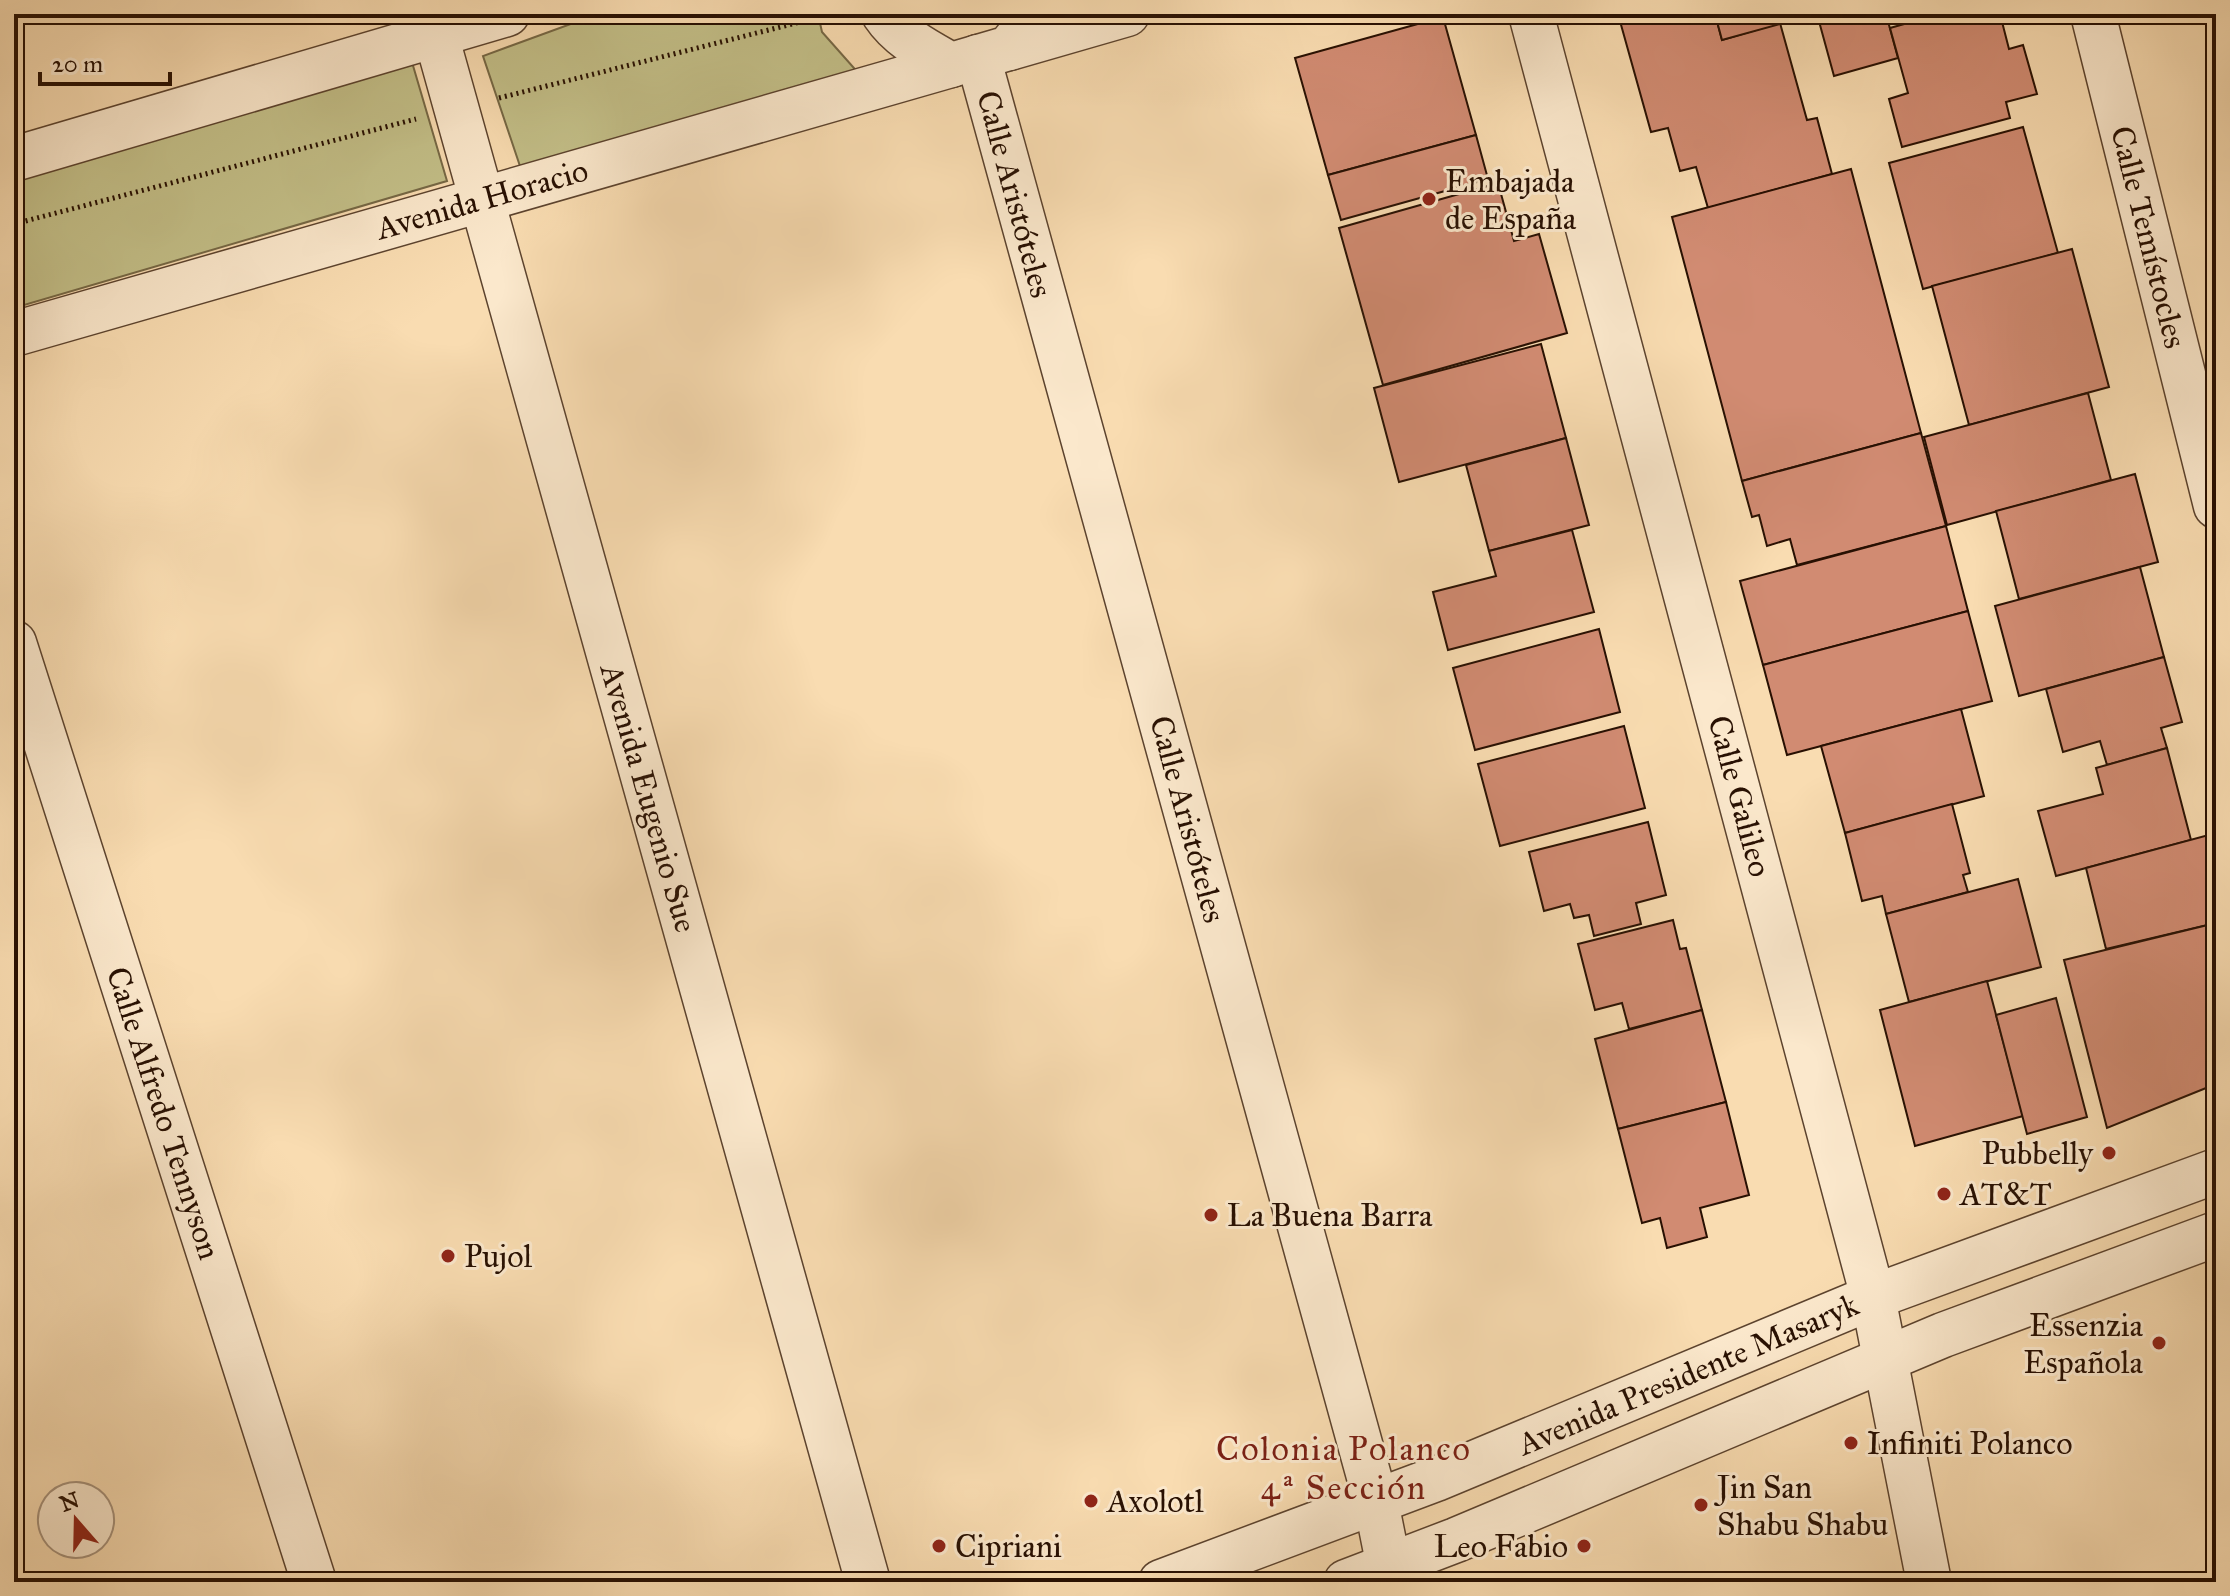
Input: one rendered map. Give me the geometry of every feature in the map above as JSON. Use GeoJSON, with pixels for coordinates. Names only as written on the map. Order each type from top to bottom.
{"type":"FeatureCollection","features":[{"type":"Feature","properties":{"kind":"street"},"geometry":{"type":"LineString","coordinates":[[14,159],[433,24],[507,14]]}},
{"type":"Feature","properties":{"kind":"street"},"geometry":{"type":"LineString","coordinates":[[884,14],[894,29],[919,47],[979,57],[1036,14]]}},
{"type":"Feature","properties":{"kind":"street","name":"Avenida Horacio"},"geometry":{"type":"LineString","coordinates":[[14,334],[1127,14]]}},
{"type":"Feature","properties":{"kind":"street","name":"Calle Galileo"},"geometry":{"type":"LineString","coordinates":[[1531,14],[1873,1297],[1929,1582]]}},
{"type":"Feature","properties":{"kind":"street","name":"Calle Temístocles"},"geometry":{"type":"LineString","coordinates":[[2093,14],[2216,506]]}},
{"type":"Feature","properties":{"kind":"street","name":"Avenida Eugenio Sue"},"geometry":{"type":"LineString","coordinates":[[433,24],[868,1582]]}},
{"type":"Feature","properties":{"kind":"street","name":"Calle Aristóteles"},"geometry":{"type":"LineString","coordinates":[[979,57],[1376,1502],[1390,1574]]}},
{"type":"Feature","properties":{"kind":"street","name":"Calle Alfredo Tennyson"},"geometry":{"type":"LineString","coordinates":[[14,643],[314,1582]]}},
{"type":"Feature","properties":{"kind":"street","name":"Avenida Presidente Masaryk"},"geometry":{"type":"LineString","coordinates":[[1161,1582],[1436,1479],[1873,1297],[2216,1171]]}},
{"type":"Feature","properties":{"kind":"street","name":"Avenida Presidente Masaryk"},"geometry":{"type":"LineString","coordinates":[[1346,1582],[1390,1574],[1456,1540],[1943,1335],[2216,1234]]}},
{"type":"Feature","properties":{"kind":"shaded area"},"geometry":{"type":"Polygon","coordinates":[[[598,14],[818,14],[822,32],[861,76],[523,175],[483,56],[598,14]]]}},
{"type":"Feature","properties":{"kind":"shaded area"},"geometry":{"type":"Polygon","coordinates":[[[409,52],[447,181],[14,308],[14,169],[409,52]]]}},
{"type":"Feature","properties":{"kind":"building"},"geometry":{"type":"Polygon","coordinates":[[[1618,14],[1715,14],[1722,40],[1780,23],[1807,120],[1817,118],[1832,174],[1708,208],[1696,167],[1680,171],[1668,128],[1651,132],[1618,14]]]}},
{"type":"Feature","properties":{"kind":"building"},"geometry":{"type":"Polygon","coordinates":[[[1715,14],[1816,14],[1722,40],[1715,14]]]}},
{"type":"Feature","properties":{"kind":"building"},"geometry":{"type":"Polygon","coordinates":[[[1817,14],[1886,14],[1898,58],[1834,76],[1817,14]]]}},
{"type":"Feature","properties":{"kind":"building"},"geometry":{"type":"Polygon","coordinates":[[[1940,14],[2000,14],[2009,49],[2023,45],[2037,94],[2006,102],[2010,118],[1902,147],[1889,99],[1908,93],[1890,28],[1940,14]]]}},
{"type":"Feature","properties":{"kind":"building"},"geometry":{"type":"Polygon","coordinates":[[[1443,17],[1476,135],[1328,175],[1295,58],[1443,17]]]}},
{"type":"Feature","properties":{"kind":"building"},"geometry":{"type":"Polygon","coordinates":[[[2023,127],[2058,253],[1923,289],[1889,163],[2023,127]]]}},
{"type":"Feature","properties":{"kind":"building"},"geometry":{"type":"Polygon","coordinates":[[[1476,135],[1488,179],[1341,220],[1328,175],[1476,135]]]}},
{"type":"Feature","properties":{"kind":"building"},"geometry":{"type":"Polygon","coordinates":[[[1851,169],[1921,433],[1742,481],[1672,217],[1851,169]]]}},
{"type":"Feature","properties":{"kind":"building"},"geometry":{"type":"Polygon","coordinates":[[[1498,183],[1514,241],[1539,234],[1567,333],[1383,385],[1339,228],[1498,183]]]}},
{"type":"Feature","properties":{"kind":"building"},"geometry":{"type":"Polygon","coordinates":[[[2072,249],[2109,387],[1969,425],[1932,286],[2072,249]]]}},
{"type":"Feature","properties":{"kind":"building"},"geometry":{"type":"Polygon","coordinates":[[[1541,344],[1566,438],[1399,482],[1374,388],[1541,344]]]}},
{"type":"Feature","properties":{"kind":"building"},"geometry":{"type":"Polygon","coordinates":[[[2088,393],[2111,480],[1947,525],[1924,437],[2088,393]]]}},
{"type":"Feature","properties":{"kind":"building"},"geometry":{"type":"Polygon","coordinates":[[[1921,433],[1946,526],[1797,565],[1790,539],[1767,546],[1759,515],[1752,517],[1742,481],[1921,433]]]}},
{"type":"Feature","properties":{"kind":"building"},"geometry":{"type":"Polygon","coordinates":[[[1566,438],[1589,525],[1489,551],[1466,465],[1566,438]]]}},
{"type":"Feature","properties":{"kind":"building"},"geometry":{"type":"Polygon","coordinates":[[[2135,474],[2158,562],[2019,599],[1996,511],[2135,474]]]}},
{"type":"Feature","properties":{"kind":"building"},"geometry":{"type":"Polygon","coordinates":[[[1946,526],[1968,611],[1763,665],[1740,581],[1946,526]]]}},
{"type":"Feature","properties":{"kind":"building"},"geometry":{"type":"Polygon","coordinates":[[[1572,530],[1594,612],[1448,650],[1433,592],[1496,576],[1489,551],[1572,530]]]}},
{"type":"Feature","properties":{"kind":"building"},"geometry":{"type":"Polygon","coordinates":[[[2140,567],[2164,657],[2019,696],[1995,606],[2140,567]]]}},
{"type":"Feature","properties":{"kind":"building"},"geometry":{"type":"Polygon","coordinates":[[[1968,611],[1992,701],[1787,755],[1763,665],[1968,611]]]}},
{"type":"Feature","properties":{"kind":"building"},"geometry":{"type":"Polygon","coordinates":[[[1599,629],[1620,712],[1475,750],[1453,668],[1599,629]]]}},
{"type":"Feature","properties":{"kind":"building"},"geometry":{"type":"Polygon","coordinates":[[[2164,657],[2182,722],[2161,728],[2167,748],[2107,765],[2100,741],[2063,752],[2046,689],[2164,657]]]}},
{"type":"Feature","properties":{"kind":"building"},"geometry":{"type":"Polygon","coordinates":[[[1961,709],[1984,796],[1845,833],[1821,746],[1961,709]]]}},
{"type":"Feature","properties":{"kind":"building"},"geometry":{"type":"Polygon","coordinates":[[[1624,726],[1645,808],[1500,846],[1478,764],[1624,726]]]}},
{"type":"Feature","properties":{"kind":"building"},"geometry":{"type":"Polygon","coordinates":[[[2167,748],[2191,840],[2056,876],[2038,811],[2103,794],[2096,768],[2167,748]]]}},
{"type":"Feature","properties":{"kind":"building"},"geometry":{"type":"Polygon","coordinates":[[[1952,804],[1970,873],[1963,875],[1968,892],[1886,914],[1882,896],[1862,901],[1845,833],[1952,804]]]}},
{"type":"Feature","properties":{"kind":"building"},"geometry":{"type":"Polygon","coordinates":[[[1648,822],[1666,895],[1636,903],[1641,924],[1594,936],[1589,915],[1574,918],[1570,904],[1544,911],[1529,852],[1648,822]]]}},
{"type":"Feature","properties":{"kind":"building"},"geometry":{"type":"Polygon","coordinates":[[[2216,833],[2216,923],[2106,949],[2086,868],[2216,833]]]}},
{"type":"Feature","properties":{"kind":"building"},"geometry":{"type":"Polygon","coordinates":[[[2018,879],[2041,967],[1909,1002],[1886,914],[2018,879]]]}},
{"type":"Feature","properties":{"kind":"building"},"geometry":{"type":"Polygon","coordinates":[[[1673,920],[1680,949],[1686,948],[1702,1010],[1629,1029],[1622,1003],[1595,1010],[1578,944],[1673,920]]]}},
{"type":"Feature","properties":{"kind":"building"},"geometry":{"type":"Polygon","coordinates":[[[2216,923],[2216,1084],[2107,1128],[2064,960],[2216,923]]]}},
{"type":"Feature","properties":{"kind":"building"},"geometry":{"type":"Polygon","coordinates":[[[1987,981],[2023,1116],[1915,1146],[1880,1010],[1987,981]]]}},
{"type":"Feature","properties":{"kind":"building"},"geometry":{"type":"Polygon","coordinates":[[[2056,998],[2087,1117],[2027,1134],[1996,1015],[2056,998]]]}},
{"type":"Feature","properties":{"kind":"building"},"geometry":{"type":"Polygon","coordinates":[[[1702,1010],[1726,1102],[1618,1129],[1595,1039],[1702,1010]]]}},
{"type":"Feature","properties":{"kind":"building"},"geometry":{"type":"Polygon","coordinates":[[[1726,1102],[1749,1195],[1700,1208],[1707,1237],[1667,1248],[1660,1218],[1642,1223],[1618,1129],[1726,1102]]]}},
{"type":"Feature","properties":{"kind":"place","name":"Embajada de España"},"geometry":{"type":"Point","coordinates":[1429,199]}},
{"type":"Feature","properties":{"kind":"place","name":"Pubbelly"},"geometry":{"type":"Point","coordinates":[2109,1153]}},
{"type":"Feature","properties":{"kind":"place","name":"AT&T"},"geometry":{"type":"Point","coordinates":[1944,1194]}},
{"type":"Feature","properties":{"kind":"place","name":"La Buena Barra"},"geometry":{"type":"Point","coordinates":[1211,1215]}},
{"type":"Feature","properties":{"kind":"place","name":"Pujol"},"geometry":{"type":"Point","coordinates":[448,1256]}},
{"type":"Feature","properties":{"kind":"place","name":"Essenzia Española"},"geometry":{"type":"Point","coordinates":[2159,1343]}},
{"type":"Feature","properties":{"kind":"place","name":"Infiniti Polanco"},"geometry":{"type":"Point","coordinates":[1851,1443]}},
{"type":"Feature","properties":{"kind":"place","name":"Axolotl"},"geometry":{"type":"Point","coordinates":[1091,1501]}},
{"type":"Feature","properties":{"kind":"place","name":"Jin San Shabu Shabu"},"geometry":{"type":"Point","coordinates":[1701,1505]}},
{"type":"Feature","properties":{"kind":"place","name":"Cipriani"},"geometry":{"type":"Point","coordinates":[939,1546]}},
{"type":"Feature","properties":{"kind":"place","name":"Leo Fabio"},"geometry":{"type":"Point","coordinates":[1584,1546]}},
{"type":"Feature","properties":{"kind":"district","name":"Colonia Polanco 4ª Sección"},"geometry":{"type":"Point","coordinates":[1344,1468]}}]}
